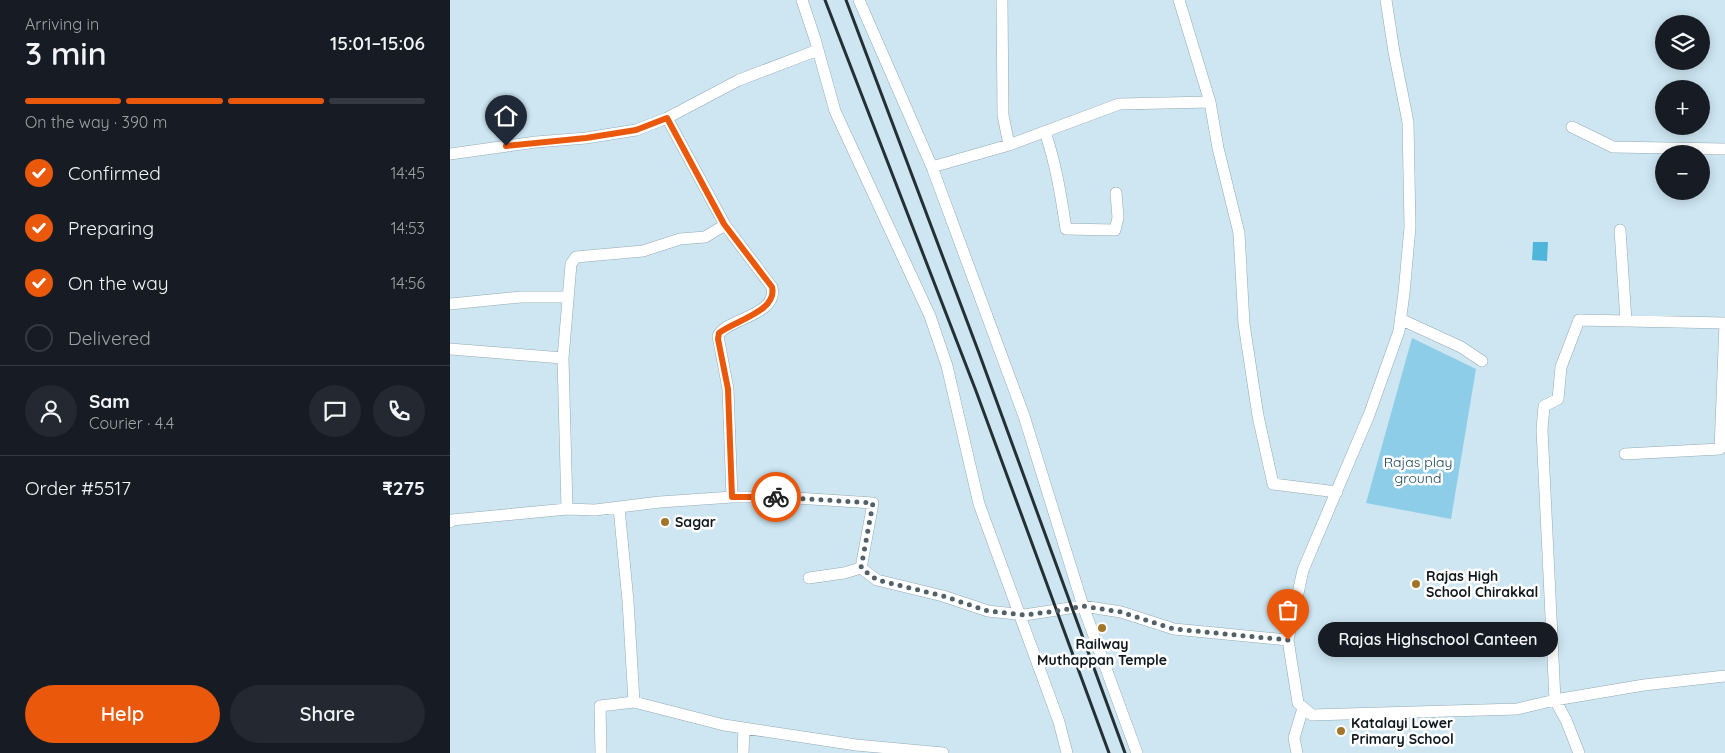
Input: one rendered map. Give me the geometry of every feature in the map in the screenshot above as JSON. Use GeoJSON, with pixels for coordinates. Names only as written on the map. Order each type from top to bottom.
{"type":"FeatureCollection","features":[{"type":"Feature","properties":{"kind":"street"},"geometry":{"type":"LineString","coordinates":[[802,0],[835,111],[930,316],[947,366],[979,504],[1059,722],[1068,753]]}},
{"type":"Feature","properties":{"kind":"street"},"geometry":{"type":"LineString","coordinates":[[859,0],[932,167],[1024,416],[1083,606],[1137,753]]}},
{"type":"Feature","properties":{"kind":"street"},"geometry":{"type":"LineString","coordinates":[[1002,0],[1003,115],[1009,145]]}},
{"type":"Feature","properties":{"kind":"street"},"geometry":{"type":"LineString","coordinates":[[1179,0],[1210,102],[1218,148],[1240,233],[1245,331],[1258,416],[1273,484],[1337,492]]}},
{"type":"Feature","properties":{"kind":"street"},"geometry":{"type":"LineString","coordinates":[[1386,0],[1408,122],[1410,227],[1399,331],[1369,414],[1303,570],[1288,640],[1298,704],[1312,715],[1507,709],[1644,685],[1725,676]]}},
{"type":"Feature","properties":{"kind":"street"},"geometry":{"type":"LineString","coordinates":[[450,154],[536,142],[586,138],[628,131],[667,118],[739,80],[818,50]]}},
{"type":"Feature","properties":{"kind":"street"},"geometry":{"type":"LineString","coordinates":[[932,167],[1009,145],[1119,104],[1210,102]]}},
{"type":"Feature","properties":{"kind":"street"},"geometry":{"type":"LineString","coordinates":[[667,118],[724,224],[764,276],[773,291],[770,301],[763,308],[747,319],[722,330],[718,336],[728,389],[732,497]]}},
{"type":"Feature","properties":{"kind":"street"},"geometry":{"type":"LineString","coordinates":[[1572,127],[1613,147],[1725,149]]}},
{"type":"Feature","properties":{"kind":"street"},"geometry":{"type":"LineString","coordinates":[[1044,132],[1053,156],[1066,230],[1115,230],[1118,218],[1116,193]]}},
{"type":"Feature","properties":{"kind":"street"},"geometry":{"type":"LineString","coordinates":[[567,510],[563,358],[571,264],[576,257],[643,251],[680,239],[705,237],[724,224]]}},
{"type":"Feature","properties":{"kind":"street"},"geometry":{"type":"LineString","coordinates":[[1620,230],[1626,321]]}},
{"type":"Feature","properties":{"kind":"street"},"geometry":{"type":"LineString","coordinates":[[450,304],[521,297],[568,297]]}},
{"type":"Feature","properties":{"kind":"street"},"geometry":{"type":"LineString","coordinates":[[1400,319],[1454,344],[1482,361]]}},
{"type":"Feature","properties":{"kind":"street"},"geometry":{"type":"LineString","coordinates":[[1579,753],[1566,720],[1555,700],[1542,430],[1544,406],[1558,399],[1561,367],[1579,320],[1725,323],[1720,449],[1625,454]]}},
{"type":"Feature","properties":{"kind":"street"},"geometry":{"type":"LineString","coordinates":[[450,349],[563,358]]}},
{"type":"Feature","properties":{"kind":"street"},"geometry":{"type":"LineString","coordinates":[[451,519],[567,510],[595,510],[660,502],[732,497],[781,497],[873,503],[861,568]]}},
{"type":"Feature","properties":{"kind":"street"},"geometry":{"type":"LineString","coordinates":[[619,508],[628,601],[634,702]]}},
{"type":"Feature","properties":{"kind":"street"},"geometry":{"type":"LineString","coordinates":[[861,568],[877,580],[943,596],[988,611],[1020,614],[1047,613],[1083,606],[1121,612],[1174,629],[1288,640]]}},
{"type":"Feature","properties":{"kind":"street"},"geometry":{"type":"LineString","coordinates":[[809,578],[844,573],[861,568]]}},
{"type":"Feature","properties":{"kind":"street"},"geometry":{"type":"LineString","coordinates":[[601,753],[600,706],[634,702],[744,728],[856,745],[943,753]]}},
{"type":"Feature","properties":{"kind":"street"},"geometry":{"type":"LineString","coordinates":[[1297,753],[1294,738],[1303,708]]}},
{"type":"Feature","properties":{"kind":"street"},"geometry":{"type":"LineString","coordinates":[[743,753],[744,728]]}},
{"type":"Feature","properties":{"kind":"green space","name":"Rajas play ground"},"geometry":{"type":"Polygon","coordinates":[[[1412,338],[1476,369],[1451,519],[1366,503],[1412,338]]]}},
{"type":"Feature","properties":{"kind":"shaded area"},"geometry":{"type":"Polygon","coordinates":[[[1533,242],[1548,242],[1547,261],[1532,260],[1533,242]]]}},
{"type":"Feature","properties":{"kind":"railway"},"geometry":{"type":"LineString","coordinates":[[825,0],[976,391],[1109,753]]}},
{"type":"Feature","properties":{"kind":"railway"},"geometry":{"type":"LineString","coordinates":[[846,0],[979,353],[1125,753]]}},
{"type":"Feature","properties":{"kind":"way so far"},"geometry":{"type":"LineString","coordinates":[[776,497],[873,503],[861,568],[877,580],[943,596],[988,611],[1024,615],[1083,606],[1121,612],[1174,629],[1288,640]]}},
{"type":"Feature","properties":{"kind":"place","name":"Sagar"},"geometry":{"type":"Point","coordinates":[665,522]}},
{"type":"Feature","properties":{"kind":"place","name":"Rajas High School Chirakkal"},"geometry":{"type":"Point","coordinates":[1416,584]}},
{"type":"Feature","properties":{"kind":"place","name":"Railway Muthappan Temple"},"geometry":{"type":"Point","coordinates":[1102,628]}},
{"type":"Feature","properties":{"kind":"place","name":"Rajas Highschool Canteen"},"geometry":{"type":"Point","coordinates":[1288,640]}},
{"type":"Feature","properties":{"kind":"place","name":"Katalayi Lower Primary School"},"geometry":{"type":"Point","coordinates":[1341,731]}},
{"type":"Feature","properties":{"kind":"route"},"geometry":{"type":"LineString","coordinates":[[506,146],[586,138],[636,130],[667,118],[724,224],[772,287],[772,298],[763,308],[747,319],[722,330],[719,333],[718,339],[722,350],[728,389],[732,497],[776,497]]}}]}
